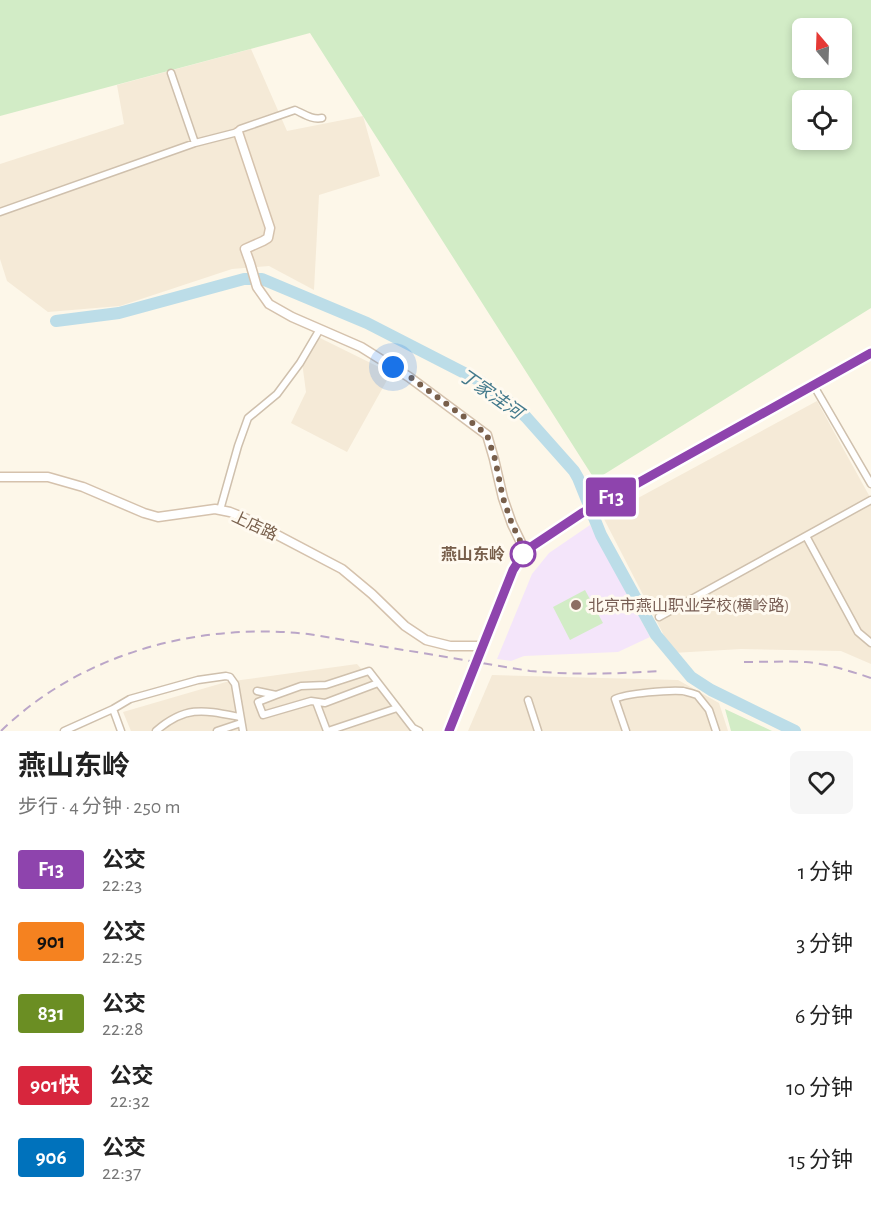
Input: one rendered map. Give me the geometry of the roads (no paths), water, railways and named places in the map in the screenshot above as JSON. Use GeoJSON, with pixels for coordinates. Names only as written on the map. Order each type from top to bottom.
{"type":"FeatureCollection","features":[{"type":"Feature","properties":{"kind":"street"},"geometry":{"type":"LineString","coordinates":[[171,73],[195,143]]}},
{"type":"Feature","properties":{"kind":"street"},"geometry":{"type":"LineString","coordinates":[[0,212],[195,143],[238,132],[240,129],[295,110],[307,116],[322,118]]}},
{"type":"Feature","properties":{"kind":"street"},"geometry":{"type":"LineString","coordinates":[[238,132],[270,228],[268,238],[245,249],[257,287],[268,304],[361,347],[410,377],[487,435],[495,459],[503,498],[525,551]]}},
{"type":"Feature","properties":{"kind":"street"},"geometry":{"type":"LineString","coordinates":[[220,510],[248,418],[277,394],[300,363],[320,329]]}},
{"type":"Feature","properties":{"kind":"street"},"geometry":{"type":"LineString","coordinates":[[449,731],[513,570],[525,551],[582,513],[871,353]]}},
{"type":"Feature","properties":{"kind":"street"},"geometry":{"type":"LineString","coordinates":[[814,386],[871,484]]}},
{"type":"Feature","properties":{"kind":"street","name":"上店路"},"geometry":{"type":"LineString","coordinates":[[0,477],[48,477],[83,487],[158,517],[208,509],[220,510],[245,518],[342,569],[405,626],[426,640],[450,646],[483,646]]}},
{"type":"Feature","properties":{"kind":"street"},"geometry":{"type":"LineString","coordinates":[[659,617],[871,501]]}},
{"type":"Feature","properties":{"kind":"street"},"geometry":{"type":"LineString","coordinates":[[806,536],[858,632],[871,643]]}},
{"type":"Feature","properties":{"kind":"street"},"geometry":{"type":"LineString","coordinates":[[378,683],[325,703],[311,701],[263,715],[258,702],[301,686],[326,685],[369,671],[413,728],[419,731]]}},
{"type":"Feature","properties":{"kind":"street"},"geometry":{"type":"LineString","coordinates":[[64,731],[130,699],[198,680],[226,676],[230,677],[235,684],[243,731]]}},
{"type":"Feature","properties":{"kind":"street"},"geometry":{"type":"LineString","coordinates":[[257,691],[276,695]]}},
{"type":"Feature","properties":{"kind":"street"},"geometry":{"type":"LineString","coordinates":[[626,731],[615,699],[621,696],[682,691],[697,694],[709,710],[716,731]]}},
{"type":"Feature","properties":{"kind":"street"},"geometry":{"type":"LineString","coordinates":[[528,700],[536,730]]}},
{"type":"Feature","properties":{"kind":"street"},"geometry":{"type":"LineString","coordinates":[[316,702],[328,731],[398,708]]}},
{"type":"Feature","properties":{"kind":"street"},"geometry":{"type":"LineString","coordinates":[[113,709],[120,731]]}},
{"type":"Feature","properties":{"kind":"street"},"geometry":{"type":"LineString","coordinates":[[156,731],[168,721],[182,714],[205,710],[241,720]]}},
{"type":"Feature","properties":{"kind":"street"},"geometry":{"type":"LineString","coordinates":[[217,731],[241,720]]}},
{"type":"Feature","properties":{"kind":"waterway","name":"丁家洼河"},"geometry":{"type":"LineString","coordinates":[[56,321],[119,313],[244,279],[262,279],[367,323],[480,381],[526,417],[574,471],[601,535],[656,635],[691,677],[711,690],[795,731]]}},
{"type":"Feature","properties":{"kind":"railway"},"geometry":{"type":"LineString","coordinates":[[1,731],[33,704],[67,681],[105,663],[144,649],[184,639],[225,633],[308,634],[530,671],[594,674],[659,671]]}},
{"type":"Feature","properties":{"kind":"railway"},"geometry":{"type":"LineString","coordinates":[[744,662],[814,663],[871,678]]}},
{"type":"Feature","properties":{"kind":"place","name":"燕山东岭"},"geometry":{"type":"Point","coordinates":[523,554]}},
{"type":"Feature","properties":{"kind":"place","name":"北京市燕山职业学校(横岭路)"},"geometry":{"type":"Point","coordinates":[576,605]}}]}
